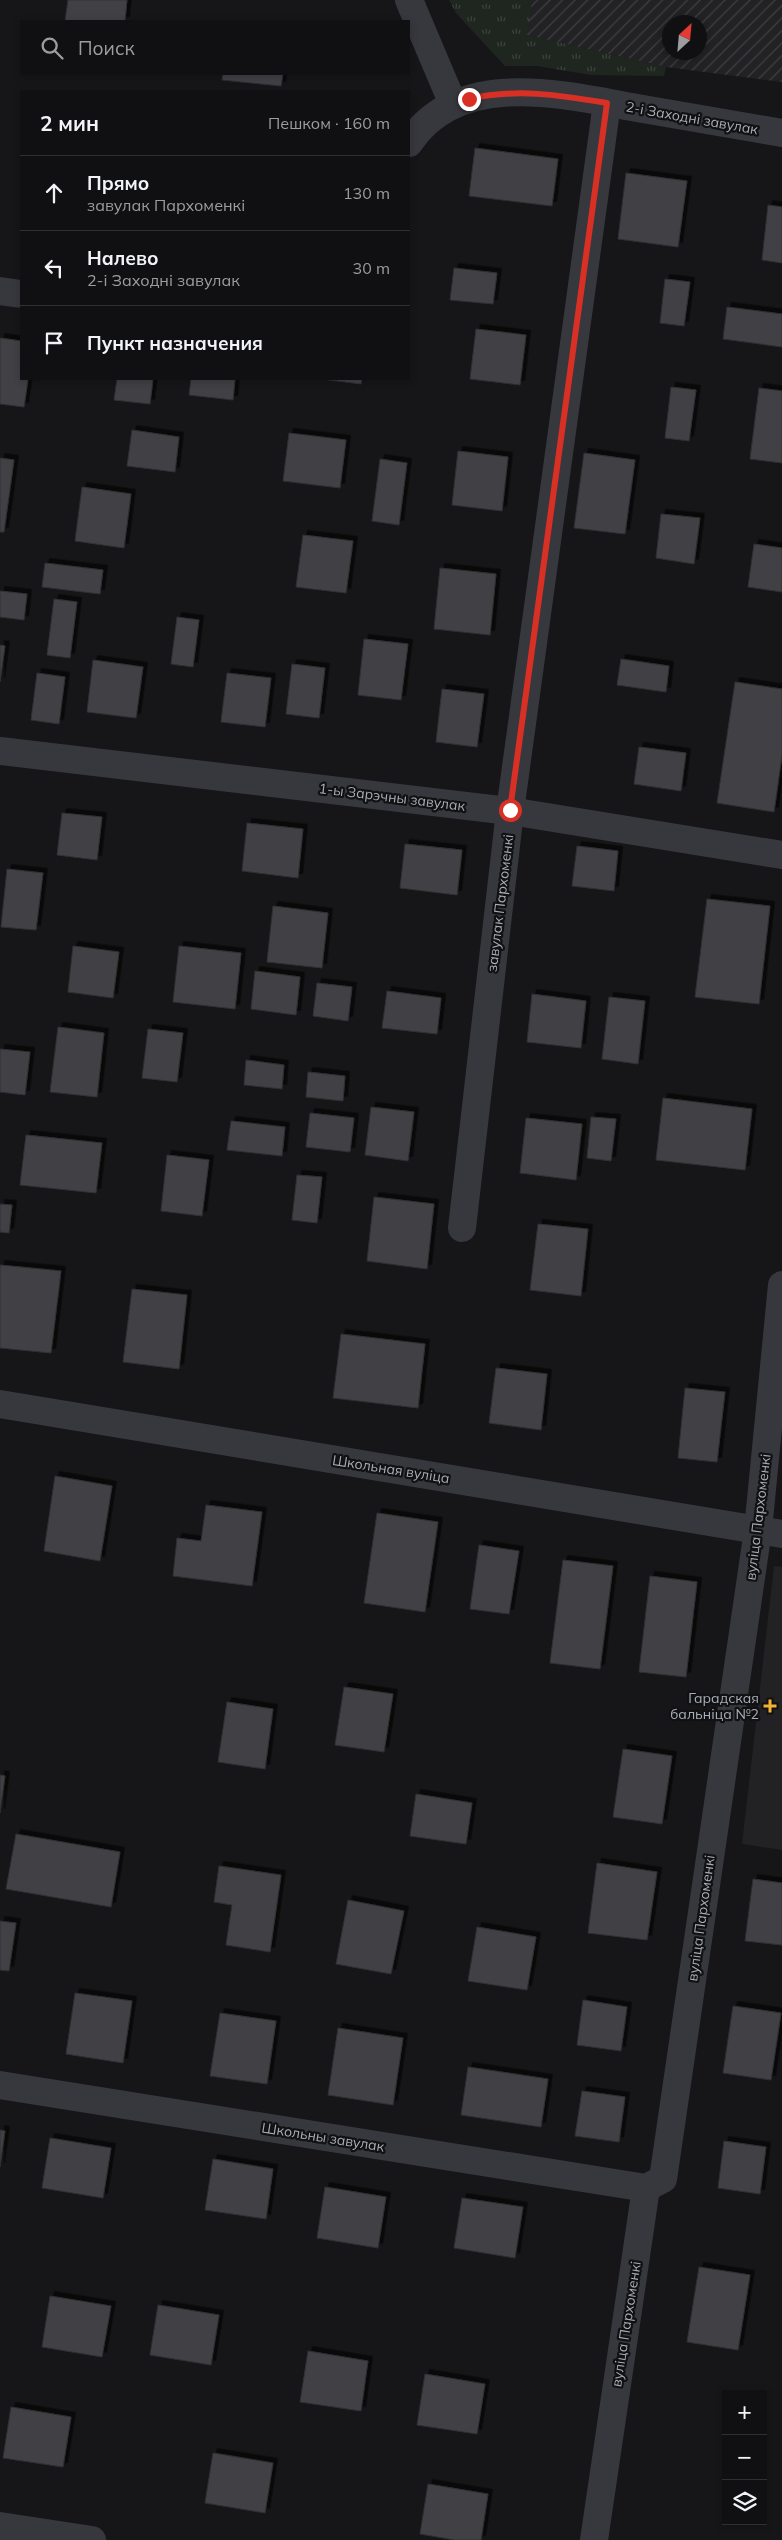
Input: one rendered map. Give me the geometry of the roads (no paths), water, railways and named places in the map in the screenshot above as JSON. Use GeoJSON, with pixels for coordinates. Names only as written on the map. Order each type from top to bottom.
{"type":"FeatureCollection","features":[{"type":"Feature","properties":{"kind":"street"},"geometry":{"type":"LineString","coordinates":[[409,0],[453,104]]}},
{"type":"Feature","properties":{"kind":"street","name":"2-і Заходні завулак"},"geometry":{"type":"LineString","coordinates":[[410,141],[416,132],[453,104],[484,96],[521,92],[607,103],[782,133]]}},
{"type":"Feature","properties":{"kind":"street","name":"завулак Пархоменкі"},"geometry":{"type":"LineString","coordinates":[[462,1228],[510,810],[607,103]]}},
{"type":"Feature","properties":{"kind":"street"},"geometry":{"type":"LineString","coordinates":[[0,291],[20,294]]}},
{"type":"Feature","properties":{"kind":"street","name":"1-ы Зарэчны завулак"},"geometry":{"type":"LineString","coordinates":[[0,751],[510,810],[782,855]]}},
{"type":"Feature","properties":{"kind":"street","name":"вуліца Пархоменкі"},"geometry":{"type":"LineString","coordinates":[[594,2540],[646,2188],[663,2179],[770,1532],[782,1285]]}},
{"type":"Feature","properties":{"kind":"street","name":"Школьная вуліца"},"geometry":{"type":"LineString","coordinates":[[0,1404],[770,1532]]}},
{"type":"Feature","properties":{"kind":"street","name":"Школьны завулак"},"geometry":{"type":"LineString","coordinates":[[0,2085],[646,2188]]}},
{"type":"Feature","properties":{"kind":"street"},"geometry":{"type":"LineString","coordinates":[[0,2526],[92,2540]]}},
{"type":"Feature","properties":{"kind":"place","name":"Гарадская бальніца №2"},"geometry":{"type":"Point","coordinates":[770,1706]}}]}
